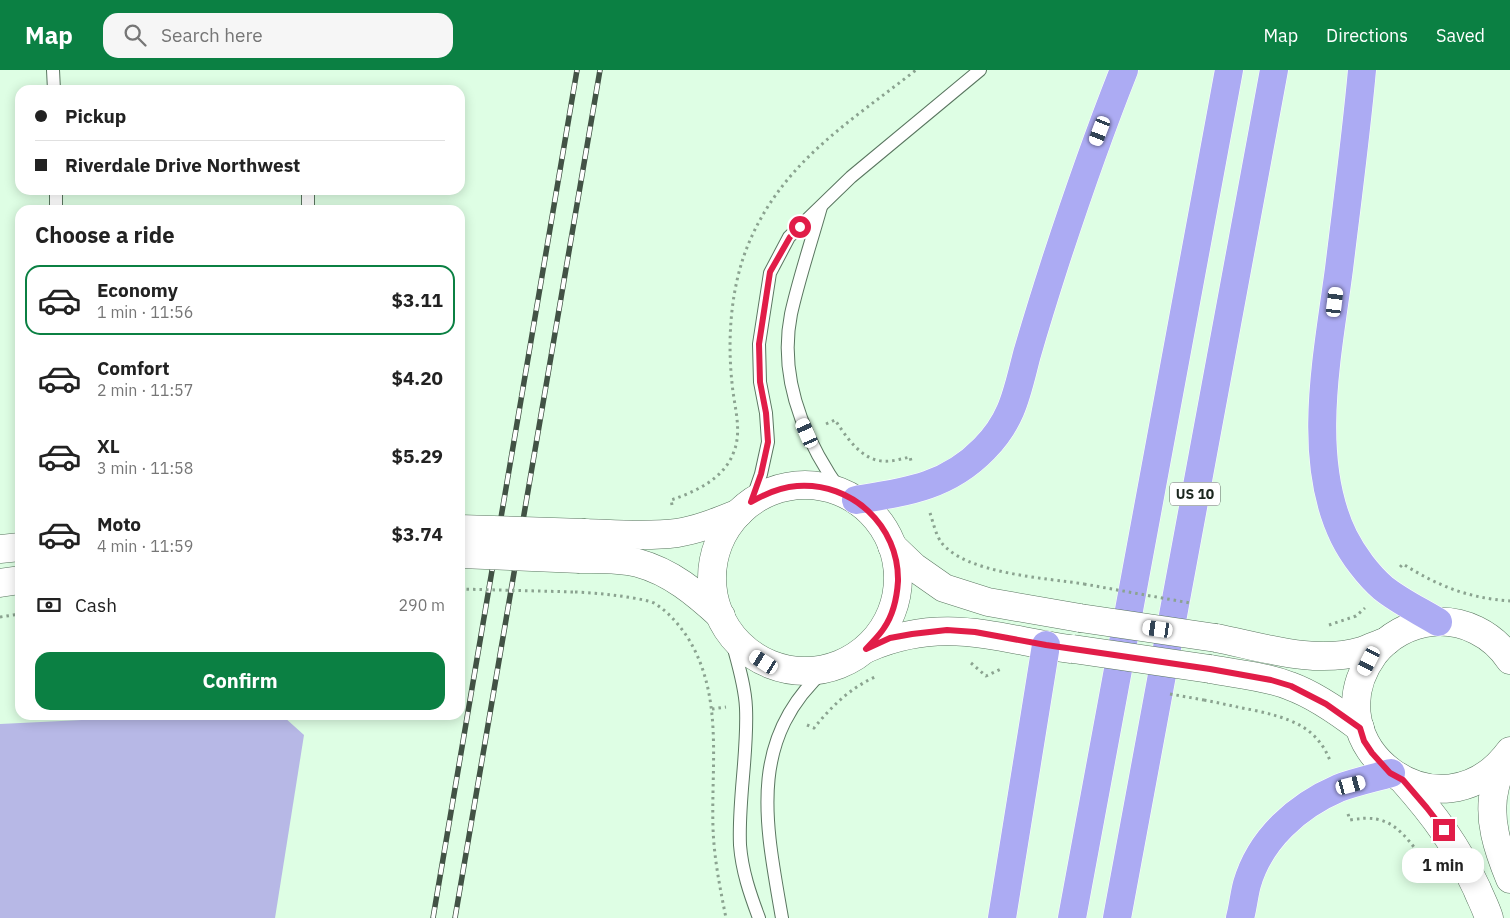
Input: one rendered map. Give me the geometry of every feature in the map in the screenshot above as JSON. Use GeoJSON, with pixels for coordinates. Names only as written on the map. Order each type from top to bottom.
{"type":"FeatureCollection","features":[{"type":"Feature","properties":{"kind":"highway"},"geometry":{"type":"LineString","coordinates":[[849,496],[904,491],[946,479],[968,464],[985,448],[1003,426],[1017,398],[1027,354],[1088,161],[1124,70]]}},
{"type":"Feature","properties":{"kind":"highway","name":"US 10"},"geometry":{"type":"LineString","coordinates":[[1072,918],[1229,70]]}},
{"type":"Feature","properties":{"kind":"highway","name":"US 10"},"geometry":{"type":"LineString","coordinates":[[1117,918],[1274,70]]}},
{"type":"Feature","properties":{"kind":"highway"},"geometry":{"type":"LineString","coordinates":[[1362,70],[1327,361],[1323,418],[1324,470],[1344,538],[1362,564],[1384,588],[1438,622]]}},
{"type":"Feature","properties":{"kind":"highway"},"geometry":{"type":"LineString","coordinates":[[1002,918],[1046,645]]}},
{"type":"Feature","properties":{"kind":"highway"},"geometry":{"type":"LineString","coordinates":[[1240,918],[1248,884],[1258,857],[1272,836],[1291,817],[1312,802],[1340,788],[1397,776]]}},
{"type":"Feature","properties":{"kind":"street"},"geometry":{"type":"LineString","coordinates":[[465,554],[582,546],[637,535],[677,533],[700,527],[745,508],[765,494],[795,486],[811,485],[849,496],[878,521],[892,546],[914,567],[944,588],[988,602],[1216,638],[1296,654],[1318,655],[1361,651],[1411,627],[1424,623],[1438,622],[1465,625],[1500,638],[1500,646],[1510,660]]}},
{"type":"Feature","properties":{"kind":"street"},"geometry":{"type":"LineString","coordinates":[[745,508],[721,539],[713,569],[715,601],[725,623],[738,642],[750,653],[778,668],[810,671],[826,669],[841,664],[866,649],[890,638],[947,630],[975,632],[1271,680],[1291,686],[1326,704],[1360,728]]}},
{"type":"Feature","properties":{"kind":"street"},"geometry":{"type":"LineString","coordinates":[[465,530],[582,546],[655,569],[686,585],[725,623]]}},
{"type":"Feature","properties":{"kind":"street"},"geometry":{"type":"LineString","coordinates":[[866,649],[884,628],[895,602],[898,574],[892,546]]}},
{"type":"Feature","properties":{"kind":"street"},"geometry":{"type":"LineString","coordinates":[[0,549],[15,548]]}},
{"type":"Feature","properties":{"kind":"street"},"geometry":{"type":"LineString","coordinates":[[0,583],[15,581]]}},
{"type":"Feature","properties":{"kind":"street"},"geometry":{"type":"LineString","coordinates":[[1387,640],[1377,650],[1363,674],[1357,700],[1360,728],[1364,741],[1372,753],[1427,808],[1452,842],[1470,874],[1489,918]]}},
{"type":"Feature","properties":{"kind":"street"},"geometry":{"type":"LineString","coordinates":[[1397,776],[1429,788],[1456,788],[1482,778],[1507,756]]}},
{"type":"Feature","properties":{"kind":"street"},"geometry":{"type":"LineString","coordinates":[[1507,756],[1495,788],[1493,825],[1510,879]]}},
{"type":"Feature","properties":{"kind":"lane"},"geometry":{"type":"LineString","coordinates":[[53,70],[54,85]]}},
{"type":"Feature","properties":{"kind":"lane"},"geometry":{"type":"LineString","coordinates":[[745,508],[761,474],[768,442],[766,413],[760,382],[759,344],[770,272],[790,237],[851,177],[980,70]]}},
{"type":"Feature","properties":{"kind":"lane"},"geometry":{"type":"LineString","coordinates":[[821,207],[791,315],[788,343],[790,376],[797,410],[807,433],[818,455],[849,496]]}},
{"type":"Feature","properties":{"kind":"lane"},"geometry":{"type":"LineString","coordinates":[[725,623],[746,705],[740,846],[747,886],[759,918]]}},
{"type":"Feature","properties":{"kind":"lane"},"geometry":{"type":"LineString","coordinates":[[782,918],[767,807],[769,775],[774,744],[787,714],[811,683],[826,669]]}},
{"type":"Feature","properties":{"kind":"path"},"geometry":{"type":"LineString","coordinates":[[823,425],[835,420],[853,444],[866,455],[880,461],[910,457],[912,464]]}},
{"type":"Feature","properties":{"kind":"path"},"geometry":{"type":"LineString","coordinates":[[929,509],[941,542],[953,554],[968,562],[993,570],[1192,603]]}},
{"type":"Feature","properties":{"kind":"path"},"geometry":{"type":"LineString","coordinates":[[1397,570],[1403,564],[1425,578],[1450,590],[1510,601]]}},
{"type":"Feature","properties":{"kind":"path"},"geometry":{"type":"LineString","coordinates":[[465,589],[613,594],[652,602],[676,620],[694,648],[706,676],[712,709],[714,746],[713,829],[717,871],[726,918]]}},
{"type":"Feature","properties":{"kind":"path"},"geometry":{"type":"LineString","coordinates":[[1326,626],[1340,623],[1356,616],[1368,606]]}},
{"type":"Feature","properties":{"kind":"path"},"geometry":{"type":"LineString","coordinates":[[0,617],[15,615]]}},
{"type":"Feature","properties":{"kind":"path"},"geometry":{"type":"LineString","coordinates":[[966,662],[972,663],[986,676],[1002,668]]}},
{"type":"Feature","properties":{"kind":"path"},"geometry":{"type":"LineString","coordinates":[[800,722],[814,728],[828,712],[859,684],[876,676]]}},
{"type":"Feature","properties":{"kind":"path"},"geometry":{"type":"LineString","coordinates":[[1204,700],[1280,716],[1295,722],[1310,731],[1322,744],[1333,768]]}},
{"type":"Feature","properties":{"kind":"path"},"geometry":{"type":"LineString","coordinates":[[712,709],[732,707]]}},
{"type":"Feature","properties":{"kind":"path"},"geometry":{"type":"LineString","coordinates":[[1346,806],[1350,820],[1361,818],[1375,819],[1391,823],[1402,833],[1426,862],[1432,858]]}},
{"type":"Feature","properties":{"kind":"water"},"geometry":{"type":"Polygon","coordinates":[[[82,720],[287,720],[304,735],[275,918],[0,918],[0,724],[82,720]]]}},
{"type":"Feature","properties":{"kind":"railway"},"geometry":{"type":"LineString","coordinates":[[433,918],[577,70]]}},
{"type":"Feature","properties":{"kind":"railway"},"geometry":{"type":"LineString","coordinates":[[455,918],[600,70]]}},
{"type":"Feature","properties":{"kind":"route"},"geometry":{"type":"LineString","coordinates":[[800,227],[790,237],[770,272],[759,344],[760,382],[766,413],[768,442],[761,474],[751,502],[765,494],[780,489],[811,485],[827,488],[856,500],[878,521],[892,546],[896,560],[898,588],[895,602],[884,628],[866,649],[890,638],[912,634],[947,630],[975,632],[1046,645],[1210,669],[1271,680],[1291,686],[1326,704],[1360,728],[1364,741],[1380,763],[1390,773],[1403,780],[1444,830]]}}]}
